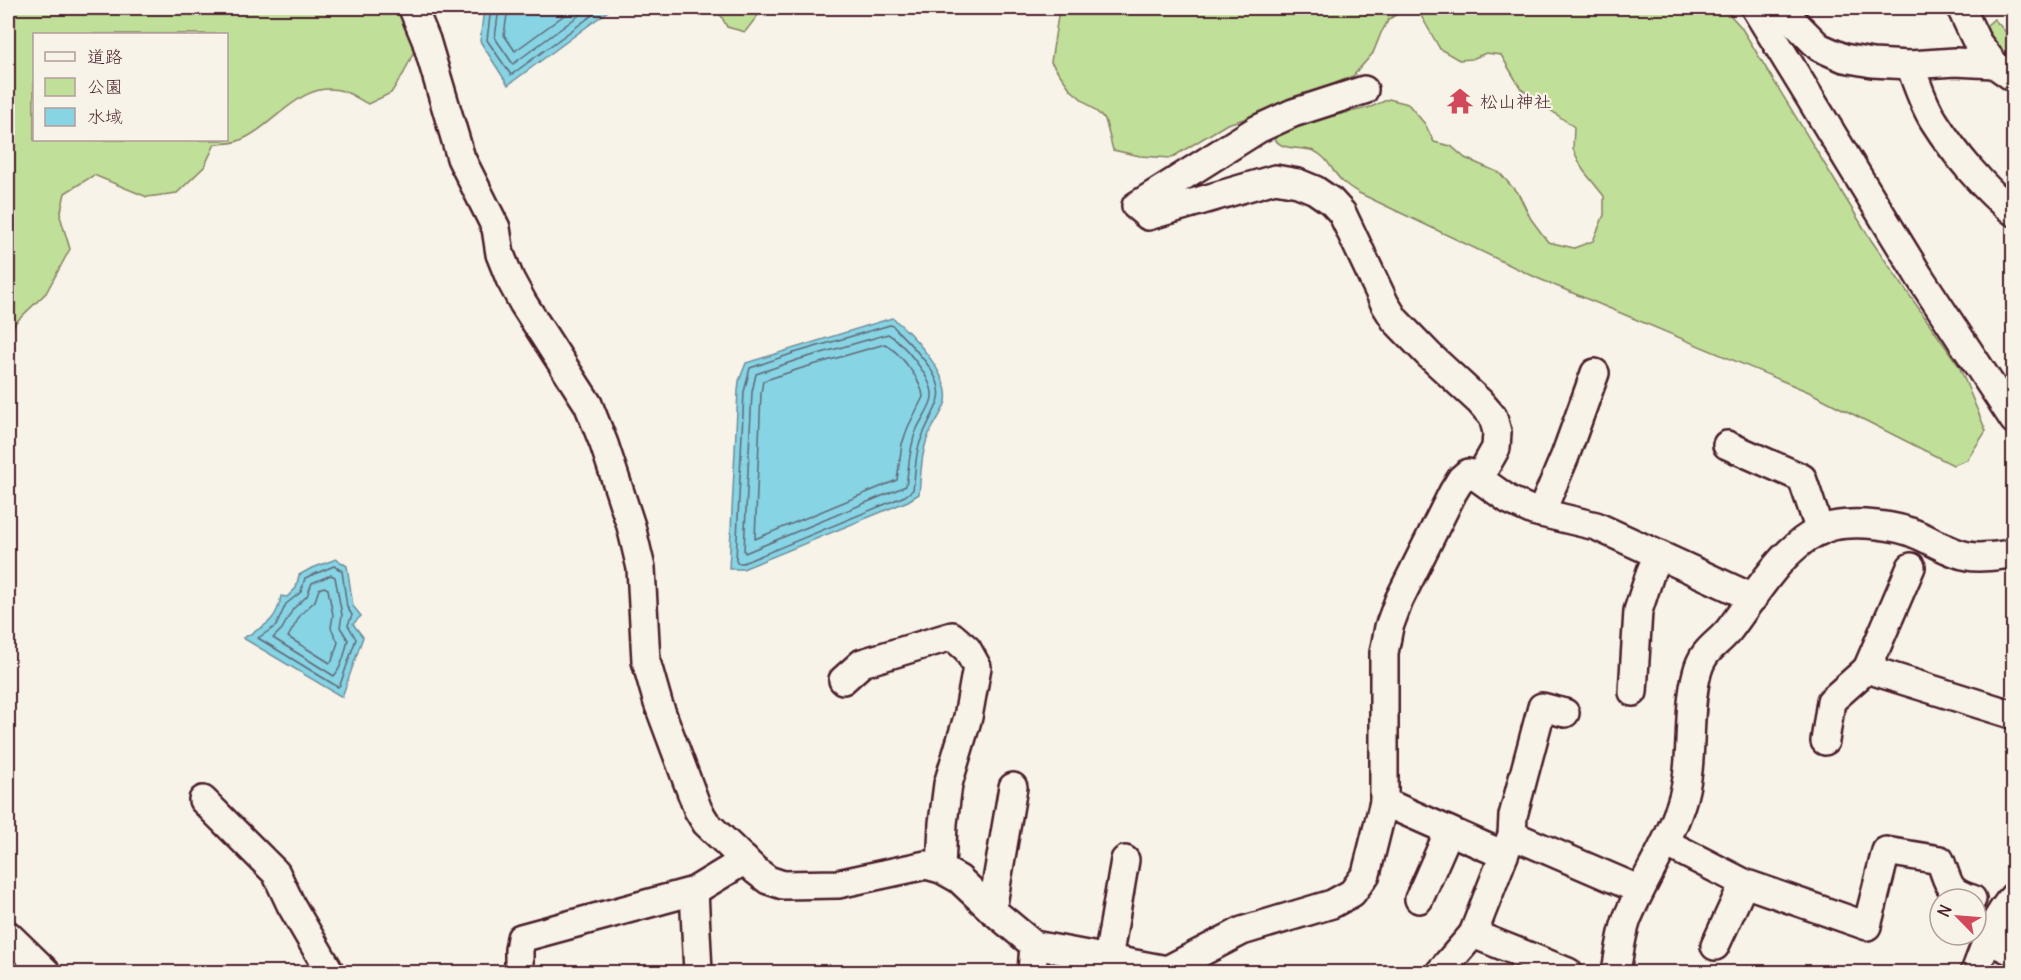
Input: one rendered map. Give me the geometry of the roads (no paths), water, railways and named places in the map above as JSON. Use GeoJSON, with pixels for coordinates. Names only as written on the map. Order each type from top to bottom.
{"type":"FeatureCollection","features":[{"type":"Feature","properties":{"kind":"street"},"geometry":{"type":"LineString","coordinates":[[1755,8],[1918,276],[2013,420]]}},
{"type":"Feature","properties":{"kind":"street"},"geometry":{"type":"LineString","coordinates":[[1780,8],[1819,47],[1844,58],[1872,63],[1910,65],[1954,62],[2004,71]]}},
{"type":"Feature","properties":{"kind":"street"},"geometry":{"type":"LineString","coordinates":[[1961,8],[1977,42],[2004,71]]}},
{"type":"Feature","properties":{"kind":"street"},"geometry":{"type":"LineString","coordinates":[[414,11],[426,40],[461,158],[496,228],[500,254],[510,279],[588,404],[604,444],[637,547],[641,568],[646,661],[650,680],[698,810],[706,823],[768,880],[783,885],[838,884],[926,865],[941,868],[959,879],[1034,945],[1168,971],[1242,931],[1332,904],[1352,893],[1366,874],[1384,802],[1384,653],[1389,627],[1399,600],[1457,486],[1468,473],[1479,478],[1509,500],[1541,513],[1596,526],[1753,598]]}},
{"type":"Feature","properties":{"kind":"street"},"geometry":{"type":"LineString","coordinates":[[1910,65],[1920,94],[1934,121],[1974,174],[2013,212]]}},
{"type":"Feature","properties":{"kind":"street"},"geometry":{"type":"LineString","coordinates":[[1364,90],[1293,113],[1258,129],[1136,206],[1148,216],[1275,178],[1298,183],[1331,201],[1342,213],[1385,304],[1395,320],[1493,417],[1497,432],[1496,448],[1479,478]]}},
{"type":"Feature","properties":{"kind":"street"},"geometry":{"type":"LineString","coordinates":[[1541,513],[1565,456],[1595,373]]}},
{"type":"Feature","properties":{"kind":"street"},"geometry":{"type":"LineString","coordinates":[[1727,445],[1802,478],[1820,531]]}},
{"type":"Feature","properties":{"kind":"street"},"geometry":{"type":"LineString","coordinates":[[1616,972],[1626,922],[1666,843],[1682,802],[1697,673],[1703,658],[1712,646],[1728,632],[1769,574],[1810,535],[1834,526],[1890,526],[1917,534],[1958,554],[1972,557],[2013,554]]}},
{"type":"Feature","properties":{"kind":"street"},"geometry":{"type":"LineString","coordinates":[[1633,692],[1638,611],[1658,555]]}},
{"type":"Feature","properties":{"kind":"street"},"geometry":{"type":"LineString","coordinates":[[1825,741],[1831,701],[1868,669],[1911,567]]}},
{"type":"Feature","properties":{"kind":"street"},"geometry":{"type":"LineString","coordinates":[[843,680],[862,663],[952,636],[967,649],[976,667],[968,717],[948,784],[941,868]]}},
{"type":"Feature","properties":{"kind":"street"},"geometry":{"type":"LineString","coordinates":[[1868,669],[2013,715]]}},
{"type":"Feature","properties":{"kind":"street"},"geometry":{"type":"LineString","coordinates":[[1440,972],[1473,934],[1508,845],[1513,816],[1542,707],[1565,713]]}},
{"type":"Feature","properties":{"kind":"street"},"geometry":{"type":"LineString","coordinates":[[992,910],[1013,787]]}},
{"type":"Feature","properties":{"kind":"street"},"geometry":{"type":"LineString","coordinates":[[203,800],[276,873],[291,905],[330,972]]}},
{"type":"Feature","properties":{"kind":"street"},"geometry":{"type":"LineString","coordinates":[[1384,802],[1449,831],[1508,845],[1640,891]]}},
{"type":"Feature","properties":{"kind":"street"},"geometry":{"type":"LineString","coordinates":[[1419,899],[1449,831]]}},
{"type":"Feature","properties":{"kind":"street"},"geometry":{"type":"LineString","coordinates":[[1666,843],[1744,884],[1867,926],[1886,851],[1940,860],[1950,887]]}},
{"type":"Feature","properties":{"kind":"street"},"geometry":{"type":"LineString","coordinates":[[519,972],[521,938],[694,891],[745,860]]}},
{"type":"Feature","properties":{"kind":"street"},"geometry":{"type":"LineString","coordinates":[[1108,959],[1125,860]]}},
{"type":"Feature","properties":{"kind":"street"},"geometry":{"type":"LineString","coordinates":[[1715,946],[1744,884]]}},
{"type":"Feature","properties":{"kind":"street"},"geometry":{"type":"LineString","coordinates":[[694,891],[698,972]]}},
{"type":"Feature","properties":{"kind":"street"},"geometry":{"type":"LineString","coordinates":[[1988,901],[2008,902],[1988,937]]}},
{"type":"Feature","properties":{"kind":"street"},"geometry":{"type":"LineString","coordinates":[[1473,934],[1568,972]]}},
{"type":"Feature","properties":{"kind":"street"},"geometry":{"type":"LineString","coordinates":[[8,935],[46,972]]}},
{"type":"Feature","properties":{"kind":"street"},"geometry":{"type":"LineString","coordinates":[[1988,940],[2013,952]]}},
{"type":"Feature","properties":{"kind":"street"},"geometry":{"type":"LineString","coordinates":[[1032,972],[1034,945]]}},
{"type":"Feature","properties":{"kind":"street"},"geometry":{"type":"LineString","coordinates":[[1975,972],[1984,947]]}},
{"type":"Feature","properties":{"kind":"water"},"geometry":{"type":"Polygon","coordinates":[[[486,8],[612,8],[508,85],[480,41],[486,8]]]}},
{"type":"Feature","properties":{"kind":"water"},"geometry":{"type":"Polygon","coordinates":[[[892,318],[928,355],[946,391],[945,405],[929,434],[924,449],[919,494],[908,501],[743,569],[729,569],[738,391],[746,363],[892,318]]]}},
{"type":"Feature","properties":{"kind":"water"},"geometry":{"type":"Polygon","coordinates":[[[336,559],[347,566],[353,606],[361,616],[353,624],[363,637],[342,697],[243,638],[273,618],[281,596],[287,597],[296,588],[299,575],[336,559]]]}},
{"type":"Feature","properties":{"kind":"place","name":"松山神社"},"geometry":{"type":"Point","coordinates":[1460,101]}}]}
